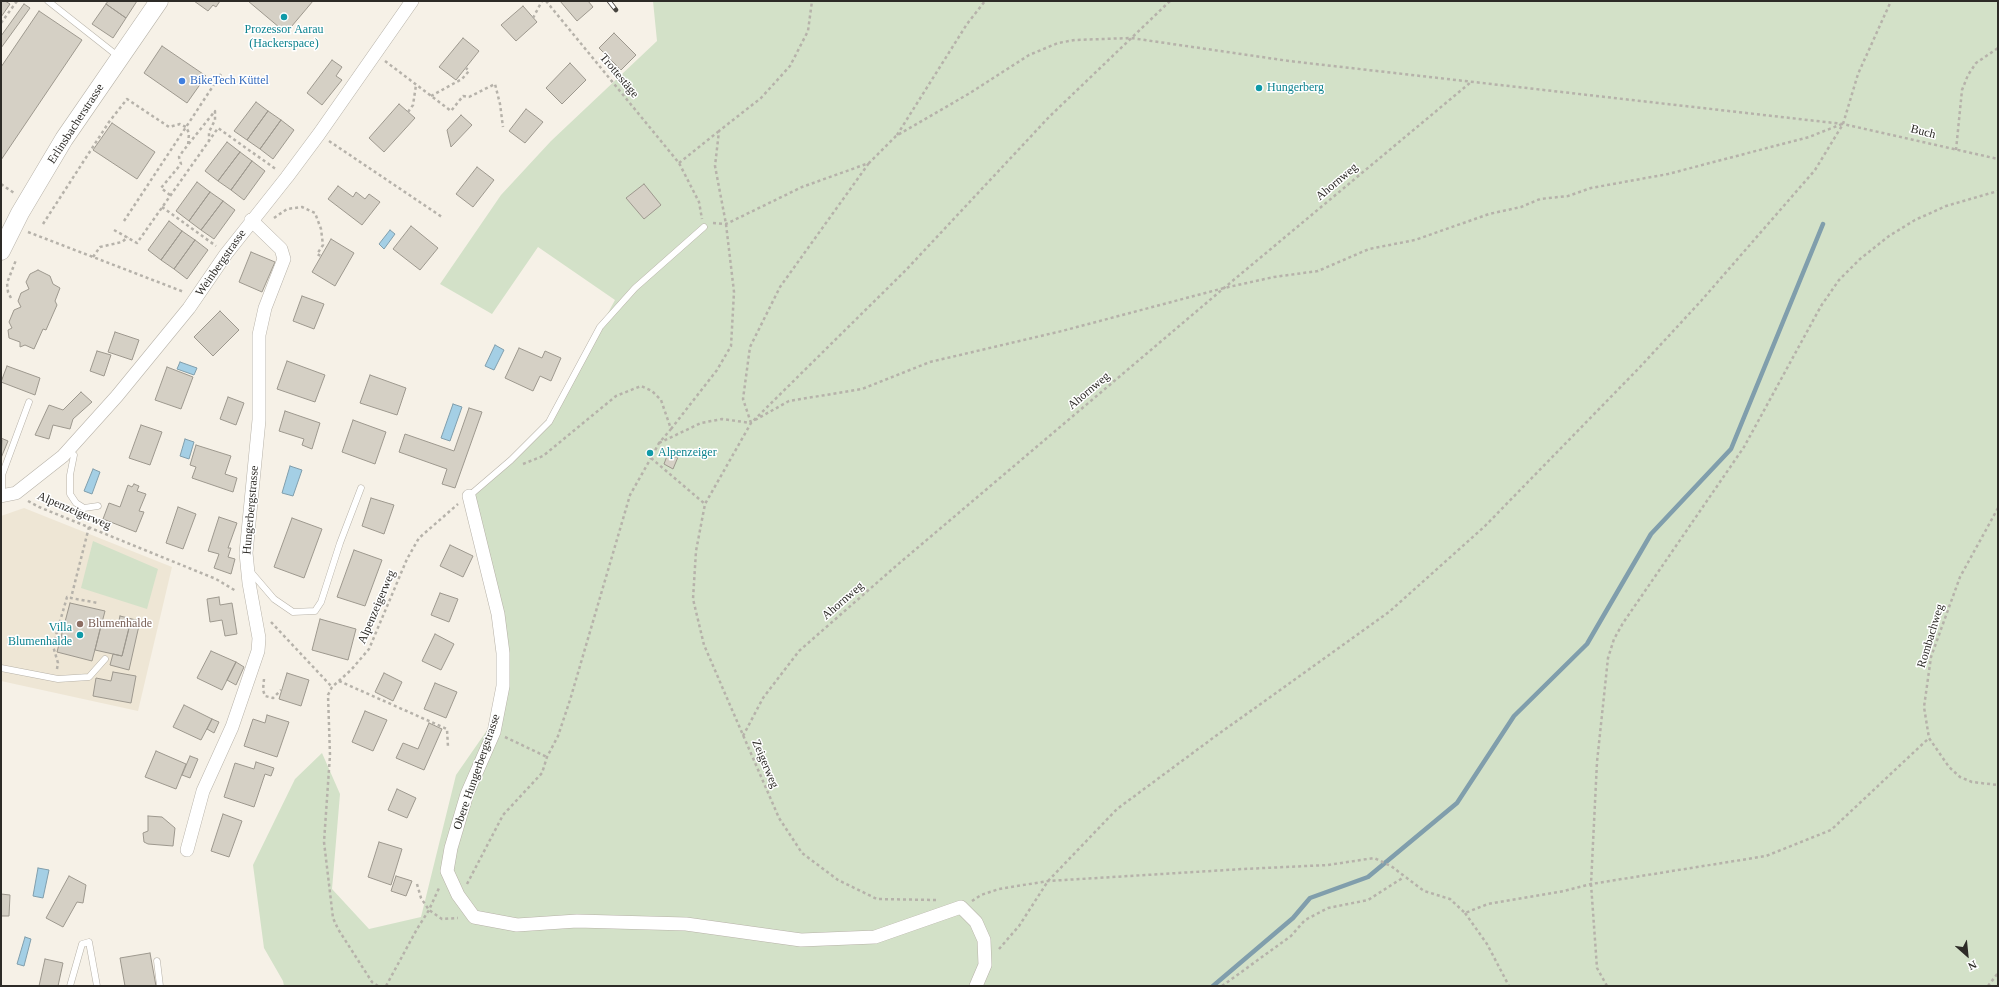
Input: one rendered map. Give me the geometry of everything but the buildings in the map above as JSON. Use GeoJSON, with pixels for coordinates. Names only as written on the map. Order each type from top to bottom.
{"type":"FeatureCollection","features":[{"type":"Feature","properties":{"kind":"main road","name":"Erlinsbacherstrasse"},"geometry":{"type":"LineString","coordinates":[[9,254],[13,227],[64,139],[159,1]]}},
{"type":"Feature","properties":{"kind":"street","name":"Weinbergstrasse"},"geometry":{"type":"LineString","coordinates":[[16,493],[68,451],[117,396],[197,297],[226,254],[255,224],[412,1]]}},
{"type":"Feature","properties":{"kind":"street","name":"Hungerbergstrasse"},"geometry":{"type":"LineString","coordinates":[[187,850],[203,791],[232,726],[258,651],[259,638],[247,568],[246,553],[259,420],[259,335],[265,308],[284,259],[281,249],[255,224]]}},
{"type":"Feature","properties":{"kind":"street"},"geometry":{"type":"LineString","coordinates":[[2,495],[16,493]]}},
{"type":"Feature","properties":{"kind":"street","name":"Obere Hungerbergstrasse"},"geometry":{"type":"LineString","coordinates":[[447,871],[451,848],[467,794],[494,732],[503,686],[503,653],[498,614],[470,496]]}},
{"type":"Feature","properties":{"kind":"street"},"geometry":{"type":"LineString","coordinates":[[447,871],[458,895],[474,917],[517,925],[577,921],[686,924],[802,940],[875,937],[961,907],[976,922],[984,940],[986,965],[976,986]]}},
{"type":"Feature","properties":{"kind":"lane"},"geometry":{"type":"LineString","coordinates":[[48,1],[120,58]]}},
{"type":"Feature","properties":{"kind":"lane"},"geometry":{"type":"LineString","coordinates":[[470,496],[511,460],[549,422],[600,327],[635,288],[704,227]]}},
{"type":"Feature","properties":{"kind":"lane"},"geometry":{"type":"LineString","coordinates":[[2,495],[2,475],[30,402]]}},
{"type":"Feature","properties":{"kind":"lane"},"geometry":{"type":"LineString","coordinates":[[68,451],[74,455],[70,475],[70,494],[76,503],[84,508],[98,506]]}},
{"type":"Feature","properties":{"kind":"lane"},"geometry":{"type":"LineString","coordinates":[[247,568],[274,598],[293,612],[315,611],[321,602],[340,543],[361,488]]}},
{"type":"Feature","properties":{"kind":"lane"},"geometry":{"type":"LineString","coordinates":[[1,668],[54,678],[89,676],[105,659]]}},
{"type":"Feature","properties":{"kind":"lane"},"geometry":{"type":"LineString","coordinates":[[70,986],[82,944],[89,942],[97,986]]}},
{"type":"Feature","properties":{"kind":"lane"},"geometry":{"type":"LineString","coordinates":[[157,961],[160,986]]}},
{"type":"Feature","properties":{"kind":"path"},"geometry":{"type":"LineString","coordinates":[[1,23],[17,1]]}},
{"type":"Feature","properties":{"kind":"path"},"geometry":{"type":"LineString","coordinates":[[533,18],[542,1]]}},
{"type":"Feature","properties":{"kind":"path","name":"Trottestäge"},"geometry":{"type":"LineString","coordinates":[[546,1],[679,163],[699,202],[704,227]]}},
{"type":"Feature","properties":{"kind":"path"},"geometry":{"type":"LineString","coordinates":[[679,163],[761,98],[790,66],[808,32],[812,1]]}},
{"type":"Feature","properties":{"kind":"path"},"geometry":{"type":"LineString","coordinates":[[751,423],[743,399],[750,347],[780,287],[869,163],[896,136],[967,24],[985,1]]}},
{"type":"Feature","properties":{"kind":"path"},"geometry":{"type":"LineString","coordinates":[[751,423],[906,270],[1049,117],[1170,1]]}},
{"type":"Feature","properties":{"kind":"path"},"geometry":{"type":"LineString","coordinates":[[986,965],[1018,926],[1048,881],[1117,809],[1212,738],[1389,612],[1485,526],[1702,301],[1801,188],[1826,154],[1843,124],[1858,74],[1891,1]]}},
{"type":"Feature","properties":{"kind":"path","name":"Buch"},"geometry":{"type":"LineString","coordinates":[[896,136],[1044,48],[1058,43],[1075,40],[1131,38],[1289,61],[1843,124],[1998,159]]}},
{"type":"Feature","properties":{"kind":"path"},"geometry":{"type":"LineString","coordinates":[[1956,150],[1962,90],[1966,80],[1976,63],[1998,48]]}},
{"type":"Feature","properties":{"kind":"path"},"geometry":{"type":"LineString","coordinates":[[375,53],[451,111],[463,96],[469,97],[495,84],[500,104],[503,128]]}},
{"type":"Feature","properties":{"kind":"path"},"geometry":{"type":"LineString","coordinates":[[431,96],[462,79],[469,70],[466,68]]}},
{"type":"Feature","properties":{"kind":"path"},"geometry":{"type":"LineString","coordinates":[[124,221],[221,74]]}},
{"type":"Feature","properties":{"kind":"path","name":"Ahornweg"},"geometry":{"type":"LineString","coordinates":[[743,736],[763,698],[799,651],[902,561],[1224,288],[1472,81]]}},
{"type":"Feature","properties":{"kind":"path"},"geometry":{"type":"LineString","coordinates":[[408,112],[413,105],[416,84]]}},
{"type":"Feature","properties":{"kind":"path"},"geometry":{"type":"LineString","coordinates":[[43,224],[109,122],[128,99],[169,127],[180,124],[186,127],[189,133],[188,146]]}},
{"type":"Feature","properties":{"kind":"path"},"geometry":{"type":"LineString","coordinates":[[170,195],[161,188],[180,164],[179,157],[215,110],[215,120],[209,132],[208,141]]}},
{"type":"Feature","properties":{"kind":"path"},"geometry":{"type":"LineString","coordinates":[[659,443],[701,423],[722,419],[751,423],[789,401],[862,389],[930,362],[1062,331],[1224,288],[1274,277],[1318,271],[1369,248],[1416,240],[1489,214],[1521,206],[1540,199],[1568,196],[1591,188],[1668,174],[1809,137],[1843,124]]}},
{"type":"Feature","properties":{"kind":"path"},"geometry":{"type":"LineString","coordinates":[[114,230],[137,243],[218,128],[287,177]]}},
{"type":"Feature","properties":{"kind":"path"},"geometry":{"type":"LineString","coordinates":[[458,895],[467,885],[503,815],[542,773],[547,757],[558,736],[630,495],[659,443],[717,370],[731,346],[734,292],[726,224],[715,166],[719,131]]}},
{"type":"Feature","properties":{"kind":"path"},"geometry":{"type":"LineString","coordinates":[[319,134],[442,217]]}},
{"type":"Feature","properties":{"kind":"path"},"geometry":{"type":"LineString","coordinates":[[726,224],[802,187],[869,163]]}},
{"type":"Feature","properties":{"kind":"path"},"geometry":{"type":"LineString","coordinates":[[1607,986],[1597,968],[1591,884],[1597,762],[1608,666],[1614,639],[1623,623],[1744,447],[1821,306],[1839,280],[1860,259],[1889,236],[1915,220],[1946,206],[1998,191]]}},
{"type":"Feature","properties":{"kind":"path"},"geometry":{"type":"LineString","coordinates":[[162,207],[226,254]]}},
{"type":"Feature","properties":{"kind":"path"},"geometry":{"type":"LineString","coordinates":[[255,224],[287,208],[302,207],[314,213],[321,229],[323,245],[317,254],[321,256]]}},
{"type":"Feature","properties":{"kind":"path"},"geometry":{"type":"LineString","coordinates":[[13,227],[197,297]]}},
{"type":"Feature","properties":{"kind":"path"},"geometry":{"type":"LineString","coordinates":[[93,257],[100,247],[122,242],[128,238]]}},
{"type":"Feature","properties":{"kind":"path"},"geometry":{"type":"LineString","coordinates":[[9,254],[7,283],[8,292],[12,298]]}},
{"type":"Feature","properties":{"kind":"path"},"geometry":{"type":"LineString","coordinates":[[511,460],[521,464],[543,456],[616,396],[641,386],[652,391],[661,400],[671,429]]}},
{"type":"Feature","properties":{"kind":"path","name":"Zeigerweg"},"geometry":{"type":"LineString","coordinates":[[751,423],[705,504],[696,552],[694,599],[704,644],[743,736],[779,818],[802,853],[838,880],[877,899],[947,901],[961,907]]}},
{"type":"Feature","properties":{"kind":"path"},"geometry":{"type":"LineString","coordinates":[[651,458],[705,504]]}},
{"type":"Feature","properties":{"kind":"path","name":"Alpenzeigerweg"},"geometry":{"type":"LineString","coordinates":[[16,493],[39,507],[216,579]]}},
{"type":"Feature","properties":{"kind":"path","name":"Alpenzeigerweg"},"geometry":{"type":"LineString","coordinates":[[332,687],[369,649],[390,598],[419,538],[442,516],[470,496]]}},
{"type":"Feature","properties":{"kind":"path","name":"Rombachweg"},"geometry":{"type":"LineString","coordinates":[[1998,508],[1960,577],[1931,657],[1924,707],[1929,738],[1949,767],[1960,777],[1972,782],[1998,785]]}},
{"type":"Feature","properties":{"kind":"path"},"geometry":{"type":"LineString","coordinates":[[71,598],[89,527]]}},
{"type":"Feature","properties":{"kind":"path"},"geometry":{"type":"LineString","coordinates":[[54,678],[58,663],[53,646],[67,597],[98,604]]}},
{"type":"Feature","properties":{"kind":"path"},"geometry":{"type":"LineString","coordinates":[[269,621],[332,687],[328,695],[330,755],[324,842],[333,918],[338,929],[372,982],[378,986]]}},
{"type":"Feature","properties":{"kind":"path"},"geometry":{"type":"LineString","coordinates":[[264,678],[263,690],[265,696],[273,698],[281,690]]}},
{"type":"Feature","properties":{"kind":"path"},"geometry":{"type":"LineString","coordinates":[[339,681],[447,729],[448,747]]}},
{"type":"Feature","properties":{"kind":"path"},"geometry":{"type":"LineString","coordinates":[[494,732],[547,757]]}},
{"type":"Feature","properties":{"kind":"path"},"geometry":{"type":"LineString","coordinates":[[1465,913],[1488,904],[1591,884],[1766,856],[1831,830],[1929,738]]}},
{"type":"Feature","properties":{"kind":"path"},"geometry":{"type":"LineString","coordinates":[[961,907],[981,895],[1000,889],[1048,881],[1243,869],[1328,866],[1374,858],[1391,866],[1424,891],[1450,899],[1465,913],[1487,944],[1509,986]]}},
{"type":"Feature","properties":{"kind":"path"},"geometry":{"type":"LineString","coordinates":[[386,986],[429,910],[447,871]]}},
{"type":"Feature","properties":{"kind":"path"},"geometry":{"type":"LineString","coordinates":[[1222,986],[1291,936],[1305,920],[1328,908],[1368,900],[1404,877]]}},
{"type":"Feature","properties":{"kind":"path"},"geometry":{"type":"LineString","coordinates":[[417,884],[421,898],[429,910],[442,919],[474,917]]}},
{"type":"Feature","properties":{"kind":"path"},"geometry":{"type":"LineString","coordinates":[[1988,986],[1998,973]]}},
{"type":"Feature","properties":{"kind":"shaded area","name":"Blumenhalde"},"geometry":{"type":"Polygon","coordinates":[[[24,508],[172,567],[138,711],[1,681],[1,516],[24,508]]]}},
{"type":"Feature","properties":{"kind":"green space"},"geometry":{"type":"Polygon","coordinates":[[[653,1],[1998,1],[1998,986],[284,986],[283,981],[264,948],[253,865],[295,779],[322,753],[340,794],[332,889],[369,929],[421,917],[456,775],[499,713],[503,653],[469,496],[549,422],[615,300],[538,247],[492,314],[440,284],[501,195],[551,141],[657,41],[653,1]]]}},
{"type":"Feature","properties":{"kind":"green space"},"geometry":{"type":"Polygon","coordinates":[[[93,541],[158,569],[147,609],[81,588],[93,541]]]}},
{"type":"Feature","properties":{"kind":"water"},"geometry":{"type":"Polygon","coordinates":[[[390,230],[395,234],[384,249],[379,244],[390,230]]]}},
{"type":"Feature","properties":{"kind":"water"},"geometry":{"type":"Polygon","coordinates":[[[495,345],[504,350],[494,370],[485,366],[495,345]]]}},
{"type":"Feature","properties":{"kind":"water"},"geometry":{"type":"Polygon","coordinates":[[[180,362],[197,368],[194,375],[177,369],[180,362]]]}},
{"type":"Feature","properties":{"kind":"water"},"geometry":{"type":"Polygon","coordinates":[[[453,404],[462,407],[450,441],[441,438],[453,404]]]}},
{"type":"Feature","properties":{"kind":"water"},"geometry":{"type":"Polygon","coordinates":[[[185,439],[194,442],[189,459],[180,456],[185,439]]]}},
{"type":"Feature","properties":{"kind":"water"},"geometry":{"type":"Polygon","coordinates":[[[290,466],[302,470],[293,496],[282,493],[290,466]]]}},
{"type":"Feature","properties":{"kind":"water"},"geometry":{"type":"Polygon","coordinates":[[[93,469],[100,472],[92,494],[84,491],[93,469]]]}},
{"type":"Feature","properties":{"kind":"water"},"geometry":{"type":"Polygon","coordinates":[[[38,868],[49,870],[43,898],[33,896],[38,868]]]}},
{"type":"Feature","properties":{"kind":"water"},"geometry":{"type":"Polygon","coordinates":[[[25,937],[31,939],[24,966],[17,964],[25,937]]]}},
{"type":"Feature","properties":{"kind":"waterway"},"geometry":{"type":"LineString","coordinates":[[1213,986],[1293,918],[1310,898],[1368,877],[1457,803],[1514,716],[1587,644],[1651,534],[1731,449],[1823,224]]}},
{"type":"Feature","properties":{"kind":"railway"},"geometry":{"type":"LineString","coordinates":[[609,1],[616,10]]}},
{"type":"Feature","properties":{"kind":"place","name":"Prozessor Aarau (Hackerspace)"},"geometry":{"type":"Point","coordinates":[284,17]}},
{"type":"Feature","properties":{"kind":"place","name":"BikeTech Küttel"},"geometry":{"type":"Point","coordinates":[182,81]}},
{"type":"Feature","properties":{"kind":"place","name":"Hungerberg"},"geometry":{"type":"Point","coordinates":[1259,88]}},
{"type":"Feature","properties":{"kind":"place","name":"Alpenzeiger"},"geometry":{"type":"Point","coordinates":[650,453]}},
{"type":"Feature","properties":{"kind":"place","name":"Blumenhalde"},"geometry":{"type":"Point","coordinates":[80,624]}},
{"type":"Feature","properties":{"kind":"place","name":"Villa Blumenhalde"},"geometry":{"type":"Point","coordinates":[80,635]}}]}
